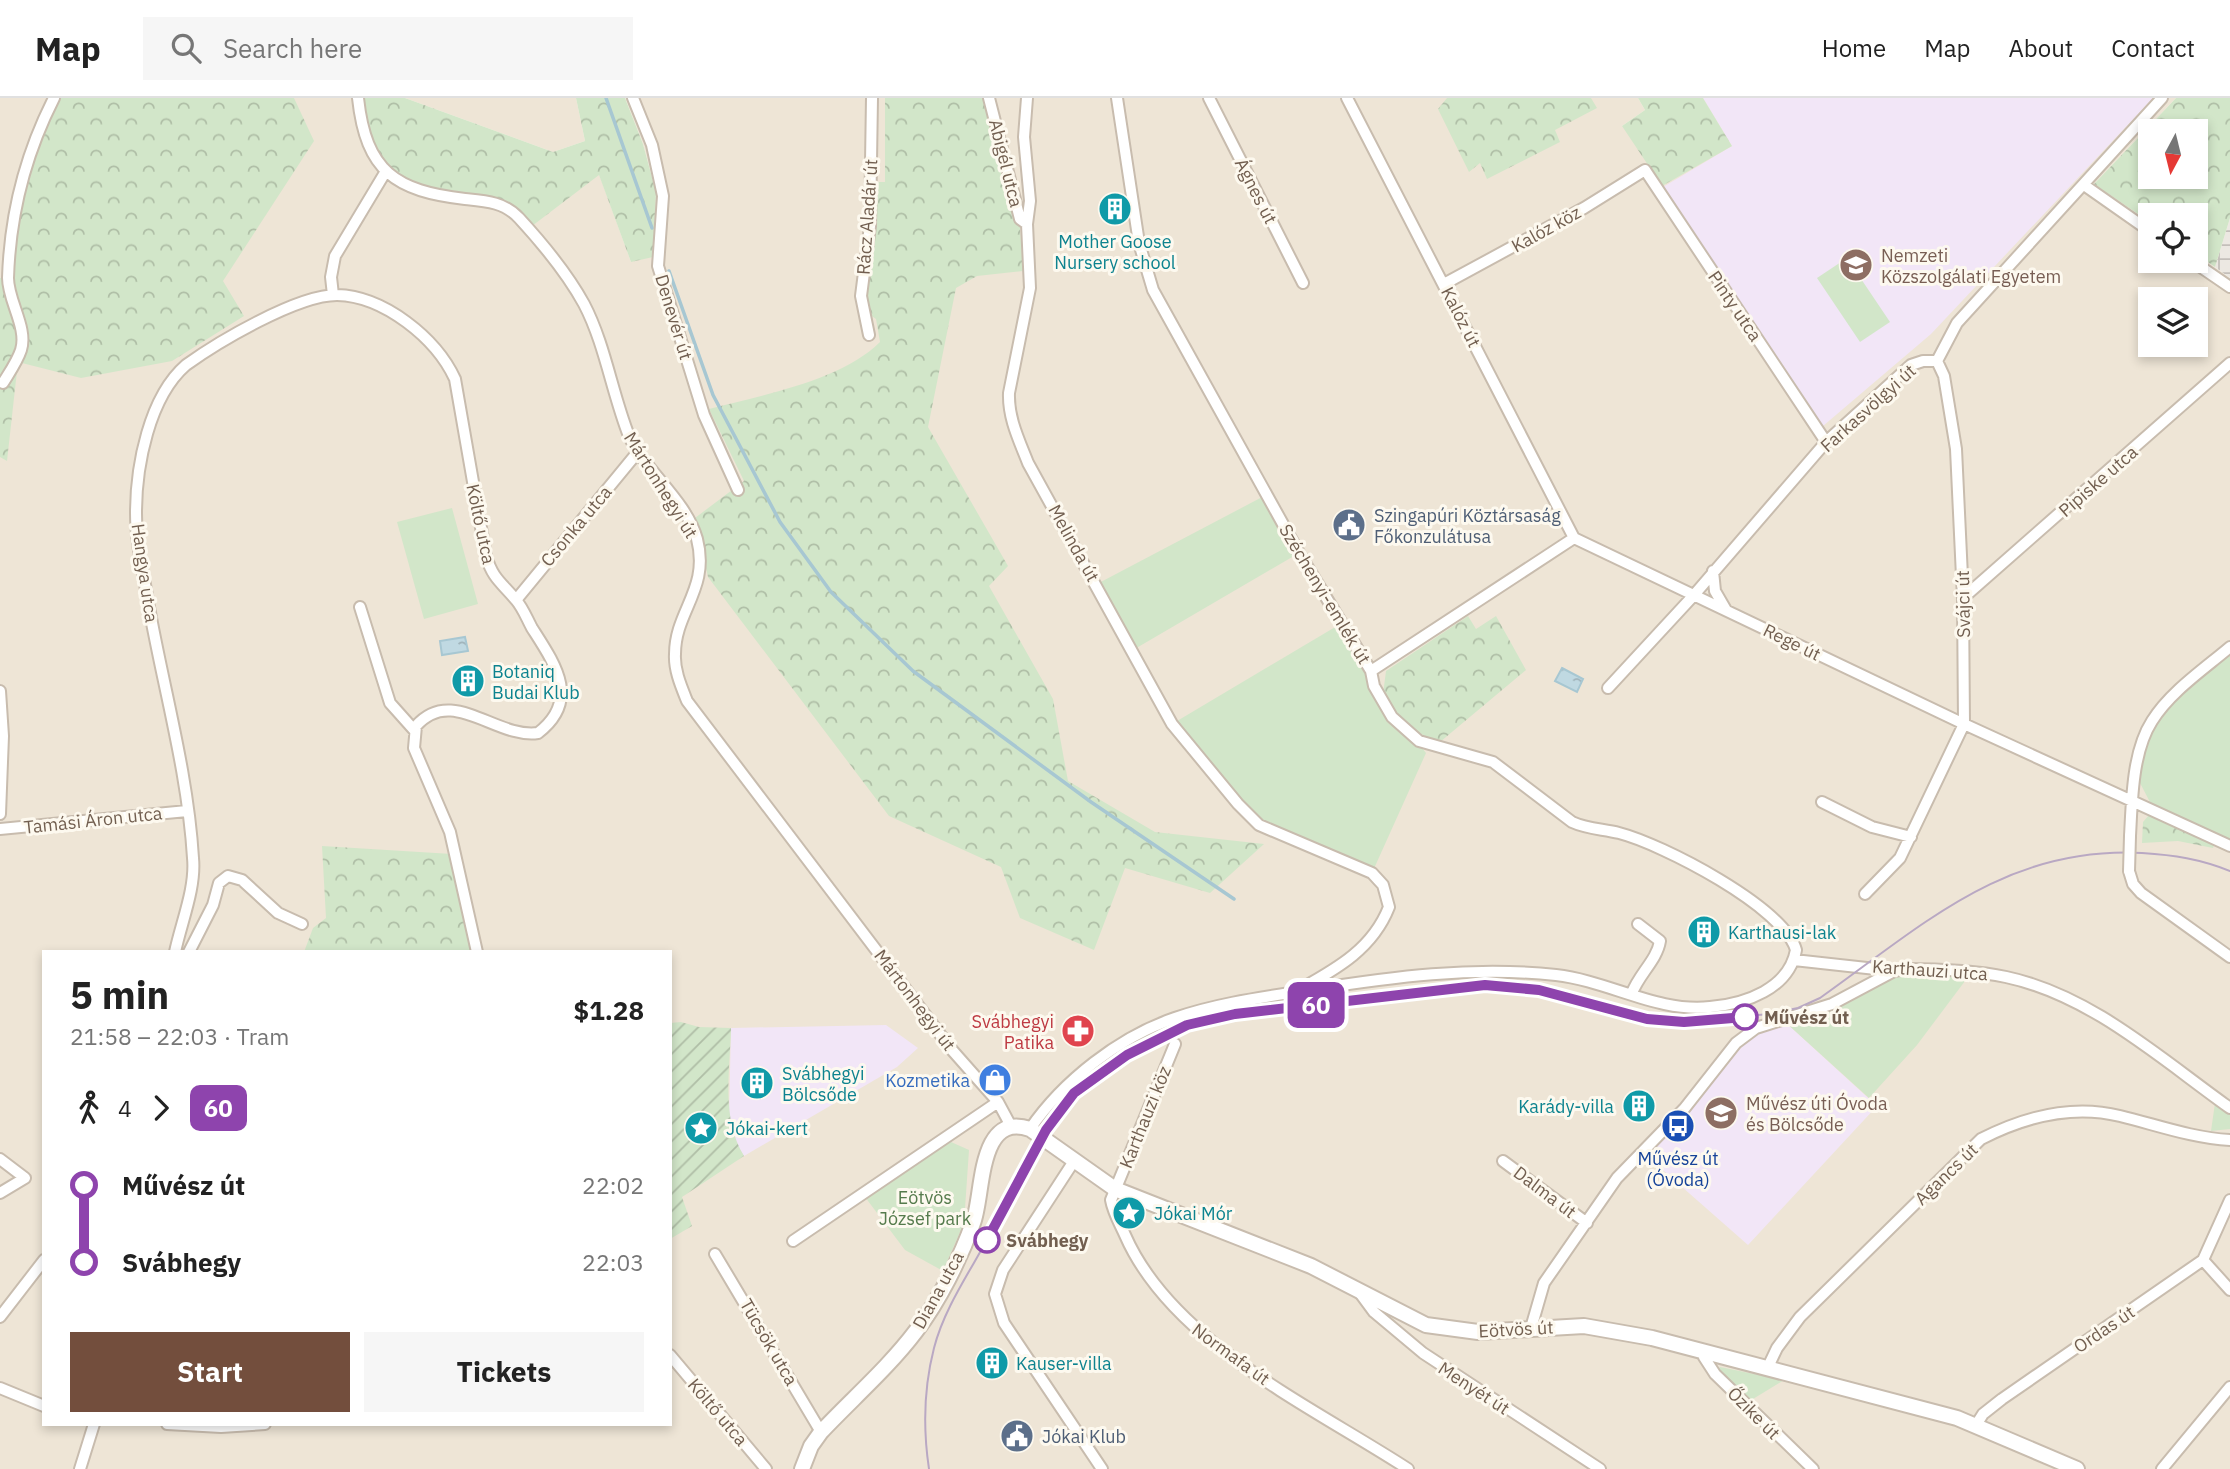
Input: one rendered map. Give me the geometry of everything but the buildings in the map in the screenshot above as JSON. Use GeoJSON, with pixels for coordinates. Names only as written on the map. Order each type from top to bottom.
{"type":"FeatureCollection","features":[{"type":"Feature","properties":{"kind":"street"},"geometry":{"type":"LineString","coordinates":[[3,383],[22,349],[19,324],[9,299],[8,279],[15,206],[24,164],[54,98]]}},
{"type":"Feature","properties":{"kind":"street","name":"Mártonhegyi út"},"geometry":{"type":"LineString","coordinates":[[358,98],[361,126],[372,152],[386,171],[412,189],[428,195],[498,204],[520,220],[555,261],[583,303],[616,403],[637,453],[667,489],[697,541],[698,582],[680,626],[675,653],[678,678],[687,701],[952,1050],[998,1102]]}},
{"type":"Feature","properties":{"kind":"street","name":"Denevér út"},"geometry":{"type":"LineString","coordinates":[[633,98],[652,145],[663,196],[658,266],[704,415],[738,490]]}},
{"type":"Feature","properties":{"kind":"street","name":"Rácz Aladár út"},"geometry":{"type":"LineString","coordinates":[[869,335],[861,296],[870,226],[872,98]]}},
{"type":"Feature","properties":{"kind":"street","name":"Abigél utca"},"geometry":{"type":"LineString","coordinates":[[989,98],[1020,219],[1027,224]]}},
{"type":"Feature","properties":{"kind":"street","name":"Melinda út"},"geometry":{"type":"LineString","coordinates":[[1027,98],[1024,137],[1030,201],[1027,224],[1030,288],[1009,405],[1028,463],[1172,724],[1238,804],[1270,832],[1372,873],[1383,885],[1388,896],[1389,907],[1380,926],[1342,966],[1293,993]]}},
{"type":"Feature","properties":{"kind":"street","name":"Széchenyi-emlék út"},"geometry":{"type":"LineString","coordinates":[[1117,98],[1139,243],[1153,290],[1299,553],[1371,671],[1374,686],[1392,717],[1419,741],[1493,762],[1572,822],[1585,828],[1619,833],[1703,870],[1741,895],[1785,930],[1793,940],[1794,960]]}},
{"type":"Feature","properties":{"kind":"street","name":"Ágnes út"},"geometry":{"type":"LineString","coordinates":[[1209,98],[1303,283]]}},
{"type":"Feature","properties":{"kind":"street","name":"Kalóz út"},"geometry":{"type":"LineString","coordinates":[[1348,98],[1574,538]]}},
{"type":"Feature","properties":{"kind":"street","name":"Farkasvölgyi út"},"geometry":{"type":"LineString","coordinates":[[1608,688],[1694,595],[1826,442],[1911,365],[1923,360],[1937,361],[1958,323],[2162,98]]}},
{"type":"Feature","properties":{"kind":"street","name":"Kalóz köz"},"geometry":{"type":"LineString","coordinates":[[1444,284],[1584,208],[1645,170]]}},
{"type":"Feature","properties":{"kind":"street","name":"Pinty utca"},"geometry":{"type":"LineString","coordinates":[[1645,170],[1826,442]]}},
{"type":"Feature","properties":{"kind":"street"},"geometry":{"type":"LineString","coordinates":[[333,295],[331,278],[335,256],[386,171]]}},
{"type":"Feature","properties":{"kind":"street"},"geometry":{"type":"LineString","coordinates":[[2084,185],[2138,223]]}},
{"type":"Feature","properties":{"kind":"street"},"geometry":{"type":"LineString","coordinates":[[2208,272],[2230,287]]}},
{"type":"Feature","properties":{"kind":"street","name":"Költő utca"},"geometry":{"type":"LineString","coordinates":[[333,295],[362,301],[389,312],[424,335],[446,359],[455,379],[462,408],[486,556],[496,580],[516,600],[558,672],[560,702],[547,726],[538,733],[515,734],[463,711],[450,710],[429,714],[415,731]]}},
{"type":"Feature","properties":{"kind":"street","name":"Hangya utca"},"geometry":{"type":"LineString","coordinates":[[175,950],[194,861],[180,761],[139,551],[136,512],[144,446],[160,403],[178,372],[186,365],[251,325],[333,295]]}},
{"type":"Feature","properties":{"kind":"street","name":"Svájci út"},"geometry":{"type":"LineString","coordinates":[[1865,894],[1900,858],[1964,724],[1963,598],[1956,449],[1944,376],[1937,361]]}},
{"type":"Feature","properties":{"kind":"street","name":"Pipiske utca"},"geometry":{"type":"LineString","coordinates":[[1963,598],[2230,363]]}},
{"type":"Feature","properties":{"kind":"street","name":"Csonka utca"},"geometry":{"type":"LineString","coordinates":[[516,600],[637,453]]}},
{"type":"Feature","properties":{"kind":"street"},"geometry":{"type":"LineString","coordinates":[[1371,671],[1574,538]]}},
{"type":"Feature","properties":{"kind":"street","name":"Rege út"},"geometry":{"type":"LineString","coordinates":[[1574,538],[1964,724],[2230,846]]}},
{"type":"Feature","properties":{"kind":"street"},"geometry":{"type":"LineString","coordinates":[[1713,571],[1715,591],[1726,610]]}},
{"type":"Feature","properties":{"kind":"street"},"geometry":{"type":"LineString","coordinates":[[360,607],[390,703],[415,731],[414,748],[450,832],[477,950]]}},
{"type":"Feature","properties":{"kind":"street"},"geometry":{"type":"LineString","coordinates":[[2230,647],[2152,720],[2139,756],[2132,802],[2129,871],[2133,884],[2141,893],[2230,957]]}},
{"type":"Feature","properties":{"kind":"street"},"geometry":{"type":"LineString","coordinates":[[0,691],[3,736],[0,811]]}},
{"type":"Feature","properties":{"kind":"street"},"geometry":{"type":"LineString","coordinates":[[1822,802],[1872,827],[1911,837]]}},
{"type":"Feature","properties":{"kind":"street","name":"Tamási Áron utca"},"geometry":{"type":"LineString","coordinates":[[0,829],[187,811]]}},
{"type":"Feature","properties":{"kind":"street"},"geometry":{"type":"LineString","coordinates":[[191,950],[213,905],[219,883],[228,876],[242,880],[278,913],[302,924]]}},
{"type":"Feature","properties":{"kind":"street"},"geometry":{"type":"LineString","coordinates":[[1632,993],[1638,977],[1651,961],[1660,941],[1638,924]]}},
{"type":"Feature","properties":{"kind":"street"},"geometry":{"type":"LineString","coordinates":[[793,1241],[998,1102],[1012,1128],[1030,1129],[1069,1083],[1138,1034],[1174,1018],[1293,993],[1436,973],[1495,970],[1585,979],[1676,1007],[1726,1005],[1768,990],[1783,978],[1794,960]]}},
{"type":"Feature","properties":{"kind":"street","name":"Karthauzi utca"},"geometry":{"type":"LineString","coordinates":[[1794,960],[1894,971],[1917,969],[1992,974],[2058,993],[2100,1015],[2230,1108]]}},
{"type":"Feature","properties":{"kind":"street"},"geometry":{"type":"LineString","coordinates":[[1531,1328],[1544,1283],[1632,1161],[1684,1109],[1747,1033],[1832,1004],[1894,971]]}},
{"type":"Feature","properties":{"kind":"street","name":"Karthauzi köz"},"geometry":{"type":"LineString","coordinates":[[1115,1189],[1175,1044]]}},
{"type":"Feature","properties":{"kind":"street","name":"Agancs út"},"geometry":{"type":"LineString","coordinates":[[1768,1367],[1777,1348],[1800,1317],[1981,1139],[2007,1126],[2041,1116],[2086,1111],[2117,1115],[2205,1138],[2230,1140]]}},
{"type":"Feature","properties":{"kind":"street","name":"Diana utca"},"geometry":{"type":"LineString","coordinates":[[802,1469],[811,1446],[821,1432],[920,1325],[974,1221],[982,1170],[991,1145],[1006,1129],[1012,1128]]}},
{"type":"Feature","properties":{"kind":"street","name":"Eötvös út"},"geometry":{"type":"LineString","coordinates":[[1030,1129],[1115,1189],[1277,1252],[1401,1315],[1445,1330],[1478,1332],[1584,1326],[1610,1329],[1904,1402],[1976,1425],[2077,1469]]}},
{"type":"Feature","properties":{"kind":"street"},"geometry":{"type":"LineString","coordinates":[[0,1158],[25,1178],[0,1193]]}},
{"type":"Feature","properties":{"kind":"street"},"geometry":{"type":"LineString","coordinates":[[1074,1161],[1003,1270],[995,1294],[1004,1323],[1102,1469]]}},
{"type":"Feature","properties":{"kind":"street","name":"Dalma út"},"geometry":{"type":"LineString","coordinates":[[1503,1161],[1587,1223]]}},
{"type":"Feature","properties":{"kind":"street","name":"Normafa út"},"geometry":{"type":"LineString","coordinates":[[1115,1189],[1111,1203],[1127,1241],[1152,1279],[1188,1324],[1261,1377],[1408,1469]]}},
{"type":"Feature","properties":{"kind":"street"},"geometry":{"type":"LineString","coordinates":[[2230,1200],[2203,1260],[2230,1290]]}},
{"type":"Feature","properties":{"kind":"street","name":"Tücsök utca"},"geometry":{"type":"LineString","coordinates":[[715,1254],[821,1432]]}},
{"type":"Feature","properties":{"kind":"street","name":"Ordas út"},"geometry":{"type":"LineString","coordinates":[[1976,1425],[1983,1414],[2002,1399],[2203,1260]]}},
{"type":"Feature","properties":{"kind":"street"},"geometry":{"type":"LineString","coordinates":[[0,1317],[42,1263]]}},
{"type":"Feature","properties":{"kind":"street","name":"Menyét út"},"geometry":{"type":"LineString","coordinates":[[1360,1293],[1374,1312],[1423,1353],[1600,1469]]}},
{"type":"Feature","properties":{"kind":"street","name":"Őzike út"},"geometry":{"type":"LineString","coordinates":[[1705,1351],[1704,1357],[1715,1374],[1813,1469]]}},
{"type":"Feature","properties":{"kind":"street","name":"Költő utca"},"geometry":{"type":"LineString","coordinates":[[672,1357],[766,1469]]}},
{"type":"Feature","properties":{"kind":"street"},"geometry":{"type":"LineString","coordinates":[[2162,1469],[2230,1387]]}},
{"type":"Feature","properties":{"kind":"street"},"geometry":{"type":"LineString","coordinates":[[0,1388],[42,1405]]}},
{"type":"Feature","properties":{"kind":"street"},"geometry":{"type":"LineString","coordinates":[[80,1469],[93,1426]]}},
{"type":"Feature","properties":{"kind":"shaded area"},"geometry":{"type":"Polygon","coordinates":[[[0,98],[358,98],[487,201],[505,200],[599,174],[631,262],[656,192],[643,144],[625,98],[1638,98],[1645,110],[1622,126],[1732,146],[1703,98],[2176,98],[2156,119],[2138,119],[2138,138],[2094,184],[2138,214],[2138,273],[2208,273],[2208,262],[2230,278],[2230,653],[2152,807],[2230,840],[2230,1469],[0,1469],[0,98]]]}},
{"type":"Feature","properties":{"kind":"shaded area"},"geometry":{"type":"Polygon","coordinates":[[[405,98],[576,98],[585,141],[553,152],[405,98]]]}},
{"type":"Feature","properties":{"kind":"shaded area","name":"Nemzeti Közszolgálati Egyetem"},"geometry":{"type":"Polygon","coordinates":[[[1703,98],[2153,98],[1931,334],[1823,426],[1663,187],[1732,146],[1703,98]]]}},
{"type":"Feature","properties":{"kind":"shaded area"},"geometry":{"type":"Polygon","coordinates":[[[2230,218],[2230,278],[2215,267],[2230,218]]]}},
{"type":"Feature","properties":{"kind":"shaded area"},"geometry":{"type":"Polygon","coordinates":[[[1784,1021],[1877,1106],[1748,1245],[1648,1157],[1749,1038],[1784,1021]]]}},
{"type":"Feature","properties":{"kind":"shaded area"},"geometry":{"type":"Polygon","coordinates":[[[886,1025],[918,1048],[897,1067],[744,1156],[733,1139],[729,1117],[731,1028],[886,1025]]]}},
{"type":"Feature","properties":{"kind":"green space"},"geometry":{"type":"Polygon","coordinates":[[[54,98],[294,98],[314,141],[223,281],[244,316],[172,361],[81,378],[18,362],[7,461],[0,457],[0,278],[8,279],[15,207],[54,98]]]}},
{"type":"Feature","properties":{"kind":"green space"},"geometry":{"type":"Polygon","coordinates":[[[358,98],[405,98],[553,152],[585,141],[576,98],[625,98],[643,144],[656,192],[653,257],[631,262],[599,175],[532,226],[505,200],[487,201],[412,189],[372,152],[358,98]]]}},
{"type":"Feature","properties":{"kind":"green space"},"geometry":{"type":"Polygon","coordinates":[[[885,98],[989,98],[1019,215],[1023,271],[977,276],[956,288],[928,427],[1008,566],[989,586],[1053,699],[1068,781],[1155,832],[1264,844],[1210,893],[1125,868],[1094,950],[1020,918],[1001,867],[889,816],[708,577],[695,518],[744,481],[709,409],[823,377],[864,356],[880,342],[876,319],[869,314],[866,304],[875,229],[876,182],[885,182],[885,98]]]}},
{"type":"Feature","properties":{"kind":"green space"},"geometry":{"type":"Polygon","coordinates":[[[1447,98],[1591,98],[1597,108],[1555,130],[1560,142],[1487,179],[1480,163],[1469,172],[1438,109],[1447,98]]]}},
{"type":"Feature","properties":{"kind":"green space"},"geometry":{"type":"Polygon","coordinates":[[[1638,98],[1703,98],[1732,146],[1662,186],[1622,126],[1645,110],[1638,98]]]}},
{"type":"Feature","properties":{"kind":"green space"},"geometry":{"type":"Polygon","coordinates":[[[2176,98],[2230,98],[2230,218],[2215,267],[2208,262],[2208,203],[2138,203],[2138,214],[2094,184],[2138,138],[2138,189],[2208,189],[2208,119],[2156,119],[2176,98]]]}},
{"type":"Feature","properties":{"kind":"green space"},"geometry":{"type":"Polygon","coordinates":[[[1847,258],[1890,322],[1860,342],[1817,278],[1847,258]]]}},
{"type":"Feature","properties":{"kind":"green space"},"geometry":{"type":"Polygon","coordinates":[[[1266,495],[1299,553],[1133,650],[1097,584],[1266,495]]]}},
{"type":"Feature","properties":{"kind":"green space"},"geometry":{"type":"Polygon","coordinates":[[[452,508],[478,604],[424,619],[397,522],[452,508]]]}},
{"type":"Feature","properties":{"kind":"green space"},"geometry":{"type":"Polygon","coordinates":[[[1468,616],[1476,629],[1496,616],[1526,670],[1440,742],[1414,729],[1394,710],[1383,694],[1386,671],[1468,616]]]}},
{"type":"Feature","properties":{"kind":"green space"},"geometry":{"type":"Polygon","coordinates":[[[1342,623],[1374,686],[1426,753],[1372,873],[1270,832],[1172,724],[1342,623]]]}},
{"type":"Feature","properties":{"kind":"green space"},"geometry":{"type":"Polygon","coordinates":[[[2230,653],[2230,840],[2152,806],[2139,781],[2147,742],[2158,717],[2230,653]]]}},
{"type":"Feature","properties":{"kind":"green space"},"geometry":{"type":"Polygon","coordinates":[[[2149,815],[2215,843],[2213,848],[2178,841],[2142,843],[2143,822],[2149,815]]]}},
{"type":"Feature","properties":{"kind":"green space"},"geometry":{"type":"Polygon","coordinates":[[[322,846],[452,854],[471,950],[305,950],[313,928],[326,918],[322,846]]]}},
{"type":"Feature","properties":{"kind":"green space"},"geometry":{"type":"Polygon","coordinates":[[[1918,975],[1968,977],[1917,1045],[1869,1098],[1784,1021],[1892,978],[1918,975]]]}},
{"type":"Feature","properties":{"kind":"green space","name":"Jókai-kert"},"geometry":{"type":"Polygon","coordinates":[[[672,1023],[731,1028],[730,1110],[732,1126],[744,1156],[682,1197],[692,1226],[672,1238],[672,1023]]]}},
{"type":"Feature","properties":{"kind":"green space"},"geometry":{"type":"Polygon","coordinates":[[[2215,1103],[2230,1113],[2230,1129],[2211,1131],[2215,1103]]]}},
{"type":"Feature","properties":{"kind":"green space","name":"Eötvös József park"},"geometry":{"type":"Polygon","coordinates":[[[951,1142],[969,1150],[964,1223],[943,1271],[905,1250],[865,1197],[951,1142]]]}},
{"type":"Feature","properties":{"kind":"green space"},"geometry":{"type":"Polygon","coordinates":[[[1720,1367],[1784,1380],[1748,1402],[1718,1370],[1720,1367]]]}},
{"type":"Feature","properties":{"kind":"water"},"geometry":{"type":"Polygon","coordinates":[[[465,637],[468,651],[442,655],[440,641],[465,637]]]}},
{"type":"Feature","properties":{"kind":"water"},"geometry":{"type":"Polygon","coordinates":[[[1562,668],[1583,679],[1577,692],[1555,681],[1562,668]]]}},
{"type":"Feature","properties":{"kind":"waterway"},"geometry":{"type":"LineString","coordinates":[[606,98],[652,228]]}},
{"type":"Feature","properties":{"kind":"waterway"},"geometry":{"type":"LineString","coordinates":[[669,271],[713,395],[780,522],[831,592],[913,671],[1091,802],[1234,899]]}},
{"type":"Feature","properties":{"kind":"tram line"},"geometry":{"type":"LineString","coordinates":[[929,1469],[925,1423],[926,1393],[934,1348],[950,1305],[988,1238],[1026,1162],[1061,1108],[1109,1064],[1149,1042],[1191,1025],[1235,1015],[1474,985],[1539,990],[1648,1019],[1683,1022],[1769,1014],[1798,1008],[1820,998],[1895,943],[1969,895],[2008,876],[2049,862],[2093,854],[2142,853],[2187,858],[2230,871]]}},
{"type":"Feature","properties":{"kind":"tram line","name":"60"},"geometry":{"type":"LineString","coordinates":[[987,1240],[1046,1130],[1074,1093],[1127,1055],[1166,1034],[1200,1021],[1235,1014],[1474,985],[1539,990],[1647,1019],[1684,1022],[1745,1017]]}},
{"type":"Feature","properties":{"kind":"place","name":"Mother Goose Nursery school"},"geometry":{"type":"Point","coordinates":[1115,209]}},
{"type":"Feature","properties":{"kind":"place","name":"Nemzeti Közszolgálati Egyetem"},"geometry":{"type":"Point","coordinates":[1856,265]}},
{"type":"Feature","properties":{"kind":"place","name":"Szingapúri Köztársaság Főkonzulátusa"},"geometry":{"type":"Point","coordinates":[1349,525]}},
{"type":"Feature","properties":{"kind":"place","name":"Botaniq Budai Klub"},"geometry":{"type":"Point","coordinates":[468,681]}},
{"type":"Feature","properties":{"kind":"place","name":"Karthausi-lak"},"geometry":{"type":"Point","coordinates":[1704,932]}},
{"type":"Feature","properties":{"kind":"place","name":"Művész út"},"geometry":{"type":"Point","coordinates":[1745,1017]}},
{"type":"Feature","properties":{"kind":"place","name":"Svábhegyi Patika"},"geometry":{"type":"Point","coordinates":[1078,1031]}},
{"type":"Feature","properties":{"kind":"place","name":"Kozmetika"},"geometry":{"type":"Point","coordinates":[995,1080]}},
{"type":"Feature","properties":{"kind":"place","name":"Svábhegyi Bölcsőde"},"geometry":{"type":"Point","coordinates":[757,1083]}},
{"type":"Feature","properties":{"kind":"place","name":"Karády-villa"},"geometry":{"type":"Point","coordinates":[1639,1106]}},
{"type":"Feature","properties":{"kind":"place","name":"Művész úti Óvoda és Bölcsőde"},"geometry":{"type":"Point","coordinates":[1721,1113]}},
{"type":"Feature","properties":{"kind":"place","name":"Művész út (Óvoda)"},"geometry":{"type":"Point","coordinates":[1678,1126]}},
{"type":"Feature","properties":{"kind":"place","name":"Jókai-kert"},"geometry":{"type":"Point","coordinates":[701,1128]}},
{"type":"Feature","properties":{"kind":"place","name":"Jókai Mór"},"geometry":{"type":"Point","coordinates":[1129,1213]}},
{"type":"Feature","properties":{"kind":"place","name":"Svábhegy"},"geometry":{"type":"Point","coordinates":[987,1240]}},
{"type":"Feature","properties":{"kind":"place","name":"Kauser-villa"},"geometry":{"type":"Point","coordinates":[992,1363]}},
{"type":"Feature","properties":{"kind":"place","name":"Jókai Klub"},"geometry":{"type":"Point","coordinates":[1017,1436]}}]}
